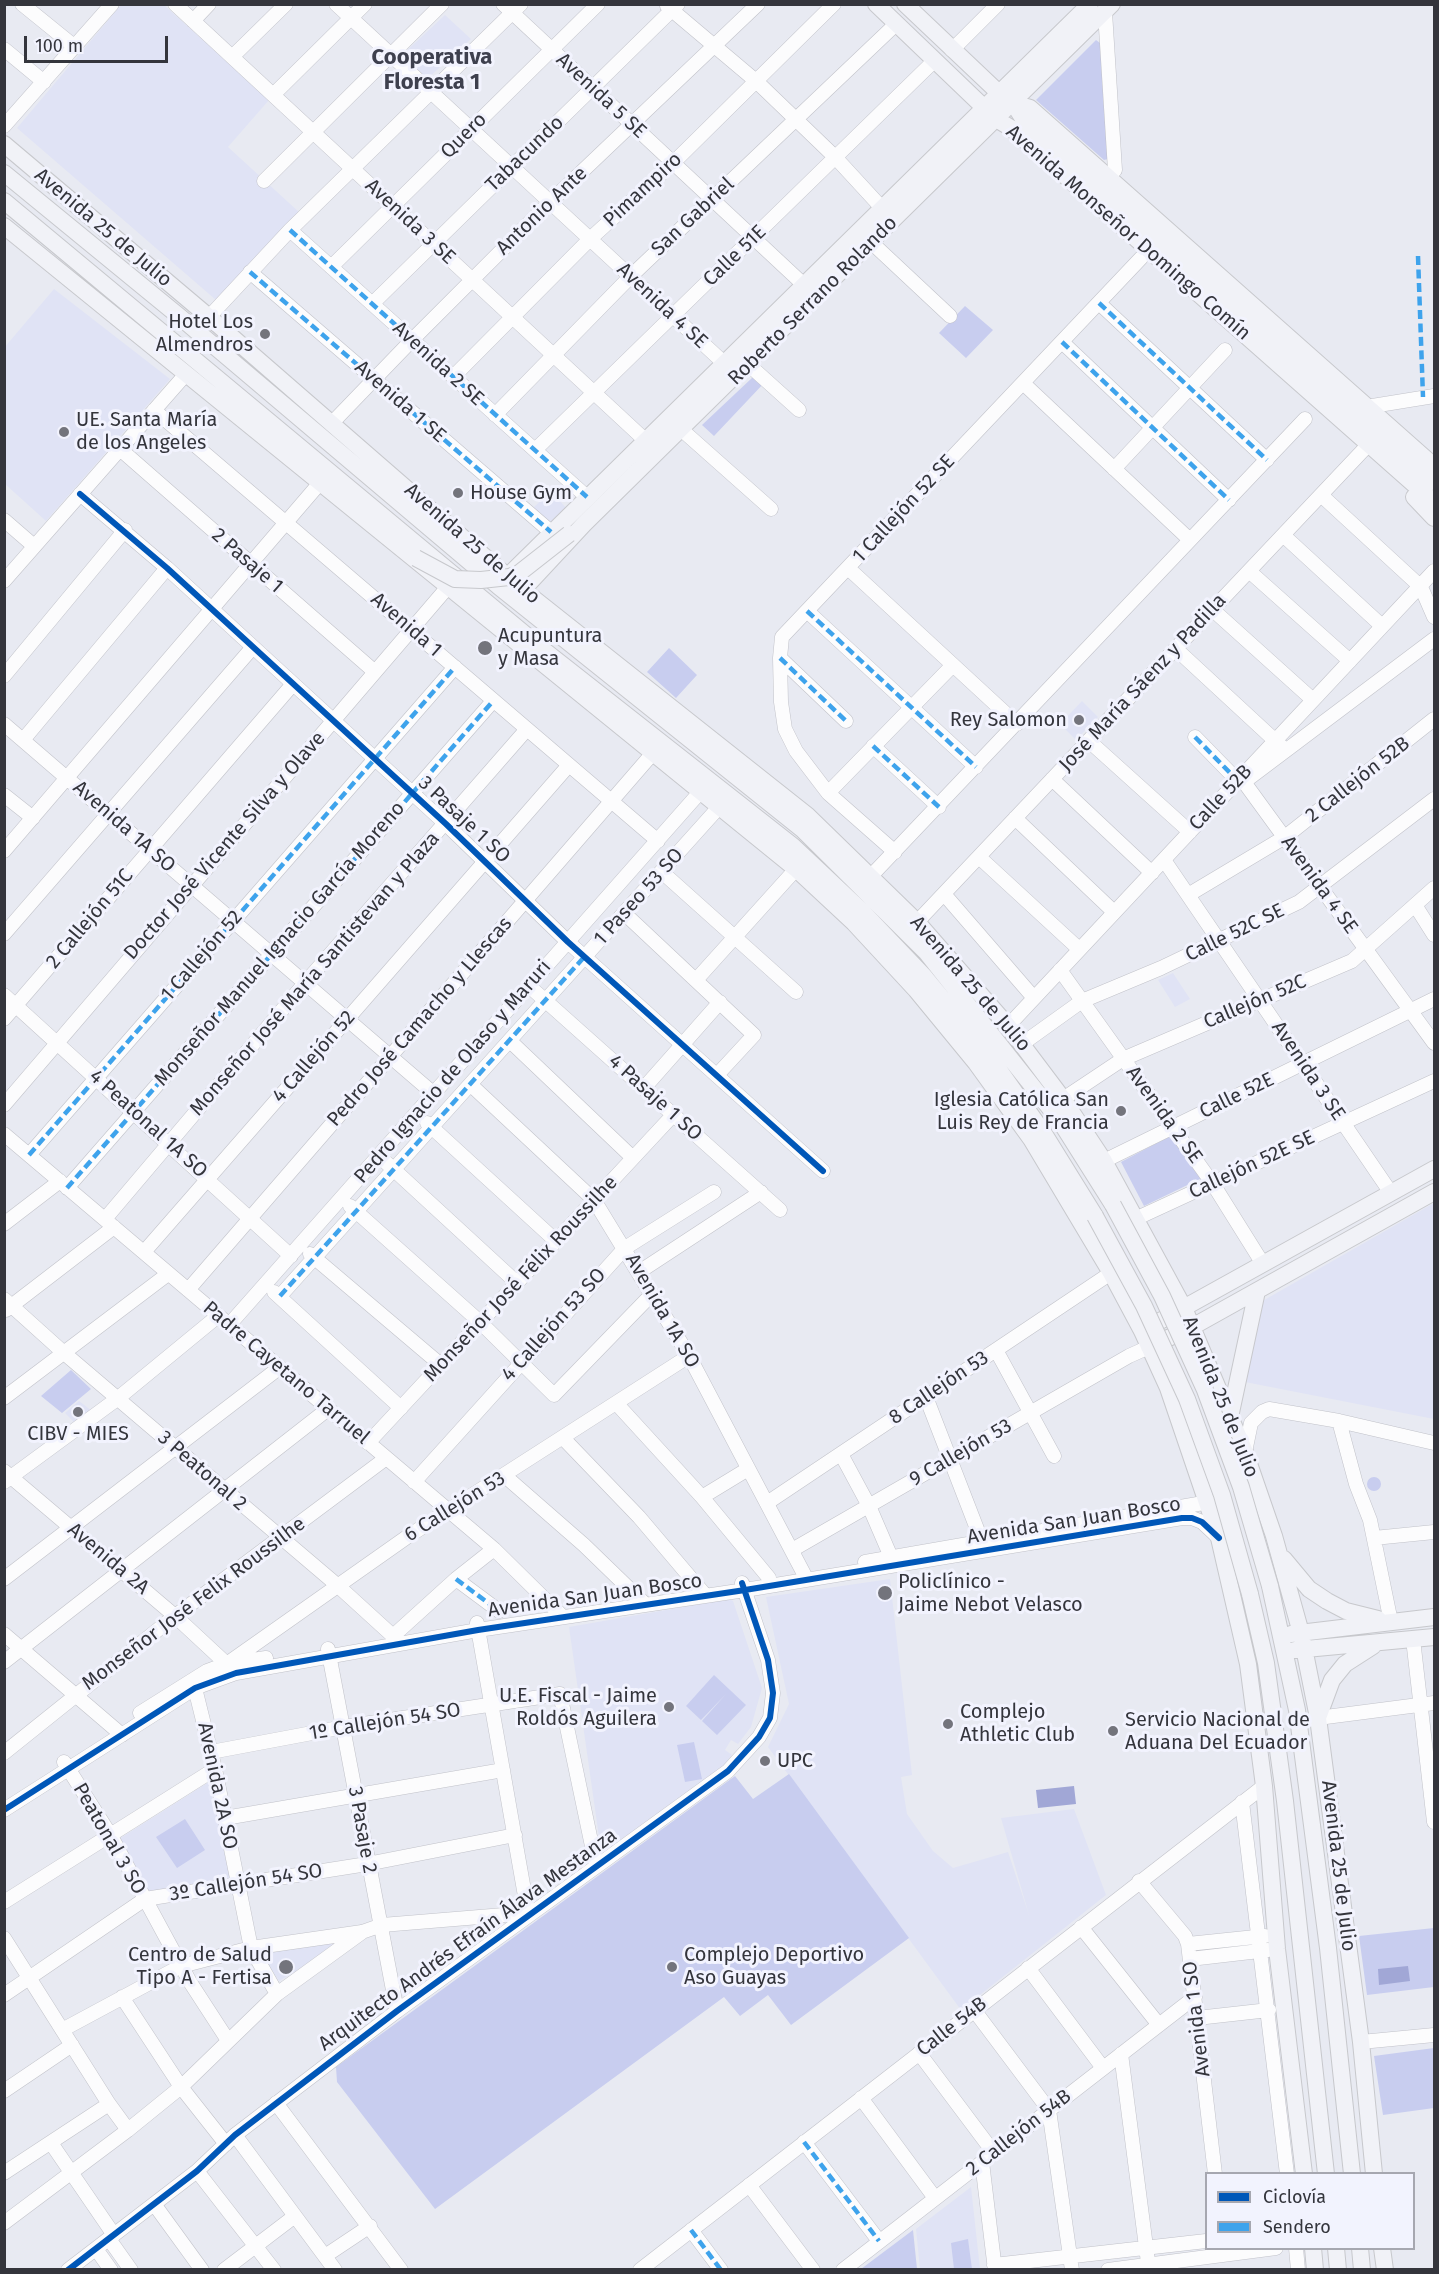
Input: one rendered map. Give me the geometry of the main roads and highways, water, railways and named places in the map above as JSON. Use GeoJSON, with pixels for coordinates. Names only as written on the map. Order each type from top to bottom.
{"type":"FeatureCollection","features":[{"type":"Feature","properties":{"kind":"main road"},"geometry":{"type":"LineString","coordinates":[[876,4],[990,114]]}},
{"type":"Feature","properties":{"kind":"main road","name":"Avenida Monseñor Domingo Comín"},"geometry":{"type":"LineString","coordinates":[[905,4],[1006,98],[1022,117],[1178,248],[1359,408],[1434,482]]}},
{"type":"Feature","properties":{"kind":"main road","name":"Roberto Serrano Rolando"},"geometry":{"type":"LineString","coordinates":[[519,594],[605,504],[872,243],[990,114],[1095,7]]}},
{"type":"Feature","properties":{"kind":"main road","name":"Avenida Monseñor Domingo Comín"},"geometry":{"type":"LineString","coordinates":[[990,114],[1004,136],[1141,258],[1191,295]]}},
{"type":"Feature","properties":{"kind":"main road","name":"Avenida Monseñor Domingo Comín"},"geometry":{"type":"LineString","coordinates":[[990,114],[1011,128],[1191,295],[1366,447],[1434,502]]}},
{"type":"Feature","properties":{"kind":"main road","name":"Roberto Serrano Rolando"},"geometry":{"type":"LineString","coordinates":[[503,581],[881,207],[990,114]]}},
{"type":"Feature","properties":{"kind":"main road","name":"Avenida 25 de Julio"},"geometry":{"type":"LineString","coordinates":[[4,144],[332,423],[503,581]]}},
{"type":"Feature","properties":{"kind":"main road","name":"Avenida 25 de Julio"},"geometry":{"type":"LineString","coordinates":[[4,174],[519,594],[803,830],[926,952],[1060,1121],[1113,1205],[1162,1296],[1205,1390],[1241,1487],[1270,1586],[1297,1710],[1328,1948],[1352,2172]]}},
{"type":"Feature","properties":{"kind":"main road","name":"Avenida 25 de Julio"},"geometry":{"type":"LineString","coordinates":[[4,201],[165,332],[579,679],[793,846],[862,911],[924,976],[988,1054],[1043,1132],[1095,1216],[1144,1306],[1187,1399],[1222,1496],[1250,1594],[1266,1663],[1286,1801],[1326,2172]]}},
{"type":"Feature","properties":{"kind":"main road"},"geometry":{"type":"LineString","coordinates":[[4,226],[390,542],[796,869],[854,923],[916,990],[976,1063],[1031,1139],[1112,1273],[1142,1331],[1159,1369],[1209,1502],[1230,1579],[1248,1664],[1264,1786],[1277,1942],[1304,2172]]}},
{"type":"Feature","properties":{"kind":"main road"},"geometry":{"type":"LineString","coordinates":[[88,270],[100,264],[103,254]]}},
{"type":"Feature","properties":{"kind":"main road"},"geometry":{"type":"LineString","coordinates":[[165,332],[168,321],[180,317]]}},
{"type":"Feature","properties":{"kind":"main road","name":"Avenida Monseñor Domingo Comín"},"geometry":{"type":"LineString","coordinates":[[1359,408],[1434,466]]}},
{"type":"Feature","properties":{"kind":"main road"},"geometry":{"type":"LineString","coordinates":[[290,460],[301,446]]}},
{"type":"Feature","properties":{"kind":"main road","name":"Avenida Monseñor Domingo Comín"},"geometry":{"type":"LineString","coordinates":[[1366,447],[1434,518]]}},
{"type":"Feature","properties":{"kind":"main road"},"geometry":{"type":"LineString","coordinates":[[390,542],[454,579],[482,580],[509,577],[518,574],[605,504]]}},
{"type":"Feature","properties":{"kind":"main road","name":"Avenida 25 de Julio"},"geometry":{"type":"LineString","coordinates":[[519,594],[807,815],[917,922],[1008,1026],[1063,1099],[1104,1161],[1184,1308],[1245,1452],[1274,1536],[1305,1648],[1318,1718],[1361,2042],[1374,2172]]}},
{"type":"Feature","properties":{"kind":"main road"},"geometry":{"type":"LineString","coordinates":[[926,952],[963,975]]}},
{"type":"Feature","properties":{"kind":"main road"},"geometry":{"type":"LineString","coordinates":[[1142,1331],[1434,1169]]}},
{"type":"Feature","properties":{"kind":"main road"},"geometry":{"type":"LineString","coordinates":[[1149,1347],[1192,1327],[1434,1192]]}},
{"type":"Feature","properties":{"kind":"main road"},"geometry":{"type":"LineString","coordinates":[[1230,1417],[1257,1291]]}},
{"type":"Feature","properties":{"kind":"main road"},"geometry":{"type":"LineString","coordinates":[[1132,1312],[1141,1315],[1157,1310],[1173,1298],[1175,1293]]}},
{"type":"Feature","properties":{"kind":"main road"},"geometry":{"type":"LineString","coordinates":[[1159,1369],[1172,1355],[1182,1351],[1202,1350]]}},
{"type":"Feature","properties":{"kind":"main road"},"geometry":{"type":"LineString","coordinates":[[1274,1536],[1294,1573],[1327,1601],[1346,1611],[1391,1622]]}},
{"type":"Feature","properties":{"kind":"main road"},"geometry":{"type":"LineString","coordinates":[[1230,1579],[1266,1663]]}},
{"type":"Feature","properties":{"kind":"main road"},"geometry":{"type":"LineString","coordinates":[[1305,1648],[1391,1622],[1434,1617]]}},
{"type":"Feature","properties":{"kind":"main road"},"geometry":{"type":"LineString","coordinates":[[1283,1643],[1305,1648],[1434,1638]]}},
{"type":"Feature","properties":{"kind":"main road"},"geometry":{"type":"LineString","coordinates":[[1318,1718],[1323,1698],[1332,1680],[1345,1664],[1361,1651],[1380,1642]]}},
{"type":"Feature","properties":{"kind":"main road"},"geometry":{"type":"LineString","coordinates":[[1297,1710],[1305,1648]]}},
{"type":"Feature","properties":{"kind":"main road"},"geometry":{"type":"LineString","coordinates":[[1328,1948],[1361,2042]]}},
{"type":"Feature","properties":{"kind":"main road"},"geometry":{"type":"LineString","coordinates":[[1281,1970],[1311,2046]]}},
{"type":"Feature","properties":{"kind":"main road"},"geometry":{"type":"LineString","coordinates":[[1313,2250],[1315,2270]]}},
{"type":"Feature","properties":{"kind":"main road"},"geometry":{"type":"LineString","coordinates":[[1336,2250],[1338,2270]]}},
{"type":"Feature","properties":{"kind":"main road"},"geometry":{"type":"LineString","coordinates":[[1360,2250],[1362,2270]]}},
{"type":"Feature","properties":{"kind":"main road"},"geometry":{"type":"LineString","coordinates":[[1382,2250],[1385,2270]]}},
{"type":"Feature","properties":{"kind":"place","name":"Hotel Los Almendros"},"geometry":{"type":"Point","coordinates":[265,334]}},
{"type":"Feature","properties":{"kind":"place","name":"UE. Santa María de los Angeles"},"geometry":{"type":"Point","coordinates":[64,432]}},
{"type":"Feature","properties":{"kind":"place","name":"House Gym"},"geometry":{"type":"Point","coordinates":[458,493]}},
{"type":"Feature","properties":{"kind":"place","name":"Acupuntura y Masa"},"geometry":{"type":"Point","coordinates":[485,648]}},
{"type":"Feature","properties":{"kind":"place","name":"Rey Salomon"},"geometry":{"type":"Point","coordinates":[1079,720]}},
{"type":"Feature","properties":{"kind":"place","name":"Iglesia Católica San Luis Rey de Francia"},"geometry":{"type":"Point","coordinates":[1121,1111]}},
{"type":"Feature","properties":{"kind":"place","name":"CIBV - MIES"},"geometry":{"type":"Point","coordinates":[78,1412]}},
{"type":"Feature","properties":{"kind":"place","name":"Policlínico - Jaime Nebot Velasco"},"geometry":{"type":"Point","coordinates":[885,1593]}},
{"type":"Feature","properties":{"kind":"place","name":"U.E. Fiscal - Jaime Roldós Aguilera"},"geometry":{"type":"Point","coordinates":[669,1707]}},
{"type":"Feature","properties":{"kind":"place","name":"Complejo Athletic Club"},"geometry":{"type":"Point","coordinates":[948,1724]}},
{"type":"Feature","properties":{"kind":"place","name":"Servicio Nacional de Aduana Del Ecuador"},"geometry":{"type":"Point","coordinates":[1113,1731]}},
{"type":"Feature","properties":{"kind":"place","name":"UPC"},"geometry":{"type":"Point","coordinates":[765,1761]}},
{"type":"Feature","properties":{"kind":"place","name":"Centro de Salud Tipo A - Fertisa"},"geometry":{"type":"Point","coordinates":[286,1967]}},
{"type":"Feature","properties":{"kind":"place","name":"Complejo Deportivo Aso Guayas"},"geometry":{"type":"Point","coordinates":[672,1967]}},
{"type":"Feature","properties":{"kind":"district","name":"Cooperativa Floresta 1"},"geometry":{"type":"Point","coordinates":[432,70]}}]}
